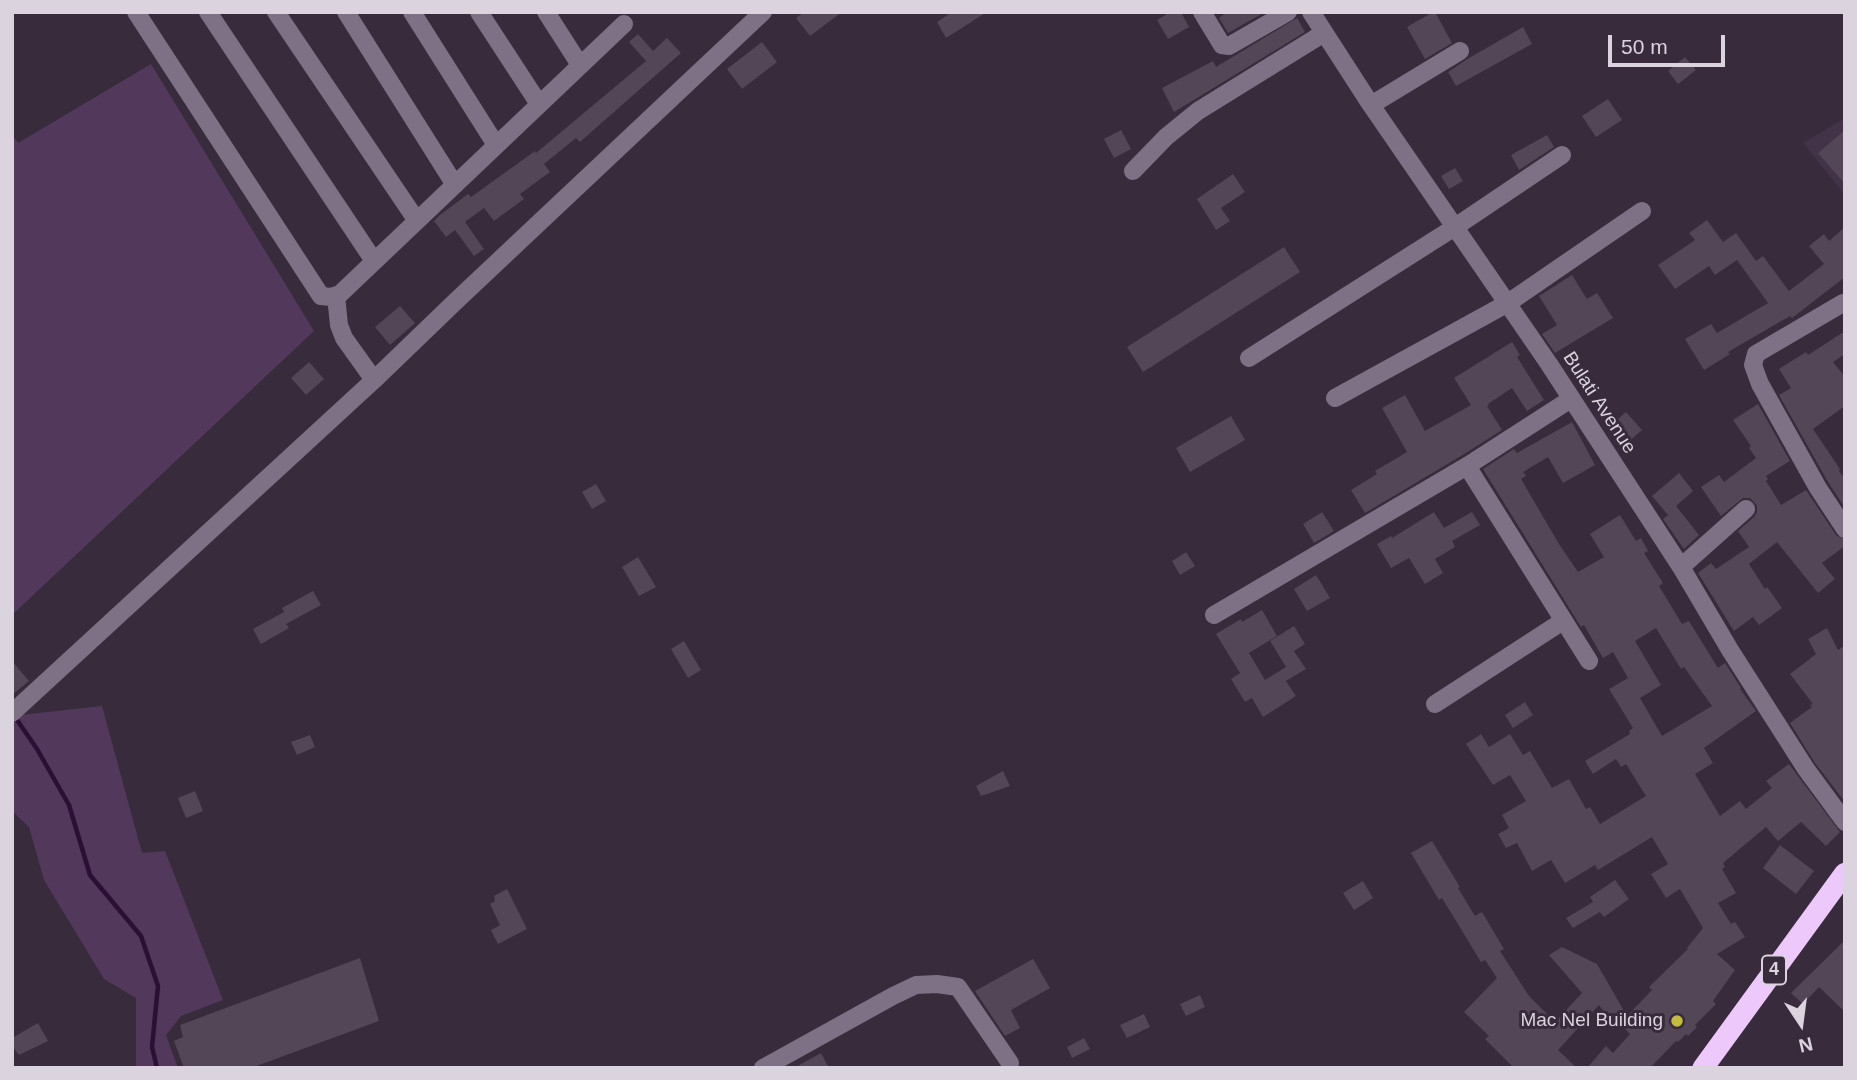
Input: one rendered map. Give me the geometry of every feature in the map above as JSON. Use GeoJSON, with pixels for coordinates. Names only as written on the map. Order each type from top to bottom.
{"type":"FeatureCollection","features":[{"type":"Feature","properties":{"kind":"highway","name":"4"},"geometry":{"type":"LineString","coordinates":[[1703,1068],[1843,880]]}},
{"type":"Feature","properties":{"kind":"street"},"geometry":{"type":"LineString","coordinates":[[136,12],[321,296],[331,298],[340,294],[624,24]]}},
{"type":"Feature","properties":{"kind":"street"},"geometry":{"type":"LineString","coordinates":[[208,12],[374,261]]}},
{"type":"Feature","properties":{"kind":"street"},"geometry":{"type":"LineString","coordinates":[[276,12],[417,221]]}},
{"type":"Feature","properties":{"kind":"street"},"geometry":{"type":"LineString","coordinates":[[346,12],[455,185]]}},
{"type":"Feature","properties":{"kind":"street"},"geometry":{"type":"LineString","coordinates":[[412,12],[496,145]]}},
{"type":"Feature","properties":{"kind":"street"},"geometry":{"type":"LineString","coordinates":[[479,12],[538,104]]}},
{"type":"Feature","properties":{"kind":"street"},"geometry":{"type":"LineString","coordinates":[[546,12],[580,65]]}},
{"type":"Feature","properties":{"kind":"street"},"geometry":{"type":"LineString","coordinates":[[12,713],[374,380],[763,12]]}},
{"type":"Feature","properties":{"kind":"street"},"geometry":{"type":"LineString","coordinates":[[1202,12],[1222,45],[1229,46],[1288,12]]}},
{"type":"Feature","properties":{"kind":"street","name":"Bulati Avenue"},"geometry":{"type":"LineString","coordinates":[[1311,12],[1371,105],[1571,398],[1681,567],[1806,769],[1845,822]]}},
{"type":"Feature","properties":{"kind":"street"},"geometry":{"type":"LineString","coordinates":[[1133,171],[1166,137],[1198,111],[1324,33]]}},
{"type":"Feature","properties":{"kind":"street"},"geometry":{"type":"LineString","coordinates":[[1371,105],[1460,51]]}},
{"type":"Feature","properties":{"kind":"street"},"geometry":{"type":"LineString","coordinates":[[1249,358],[1455,227],[1562,155]]}},
{"type":"Feature","properties":{"kind":"street"},"geometry":{"type":"LineString","coordinates":[[1335,398],[1508,303],[1642,211]]}},
{"type":"Feature","properties":{"kind":"street"},"geometry":{"type":"LineString","coordinates":[[336,296],[339,325],[344,338],[374,380]]}},
{"type":"Feature","properties":{"kind":"street"},"geometry":{"type":"LineString","coordinates":[[1843,303],[1756,354],[1753,365],[1787,435],[1845,530]]}},
{"type":"Feature","properties":{"kind":"street"},"geometry":{"type":"LineString","coordinates":[[1214,615],[1467,466],[1571,398]]}},
{"type":"Feature","properties":{"kind":"street"},"geometry":{"type":"LineString","coordinates":[[1467,466],[1589,661]]}},
{"type":"Feature","properties":{"kind":"street"},"geometry":{"type":"LineString","coordinates":[[1681,567],[1746,509]]}},
{"type":"Feature","properties":{"kind":"street"},"geometry":{"type":"LineString","coordinates":[[1435,704],[1563,621]]}},
{"type":"Feature","properties":{"kind":"street"},"geometry":{"type":"LineString","coordinates":[[763,1068],[893,996],[916,985],[937,984],[958,987],[1010,1063]]}},
{"type":"Feature","properties":{"kind":"shaded area"},"geometry":{"type":"Polygon","coordinates":[[[151,64],[314,331],[12,615],[12,134],[18,143],[151,64]]]}},
{"type":"Feature","properties":{"kind":"shaded area"},"geometry":{"type":"Polygon","coordinates":[[[1845,118],[1845,195],[1803,143],[1845,118]]]}},
{"type":"Feature","properties":{"kind":"shaded area"},"geometry":{"type":"Polygon","coordinates":[[[102,706],[142,853],[165,851],[223,1000],[181,1016],[166,1035],[178,1068],[136,1068],[136,998],[104,979],[44,880],[29,827],[12,811],[12,724],[21,715],[102,706]]]}},
{"type":"Feature","properties":{"kind":"building"},"geometry":{"type":"Polygon","coordinates":[[[804,12],[842,12],[810,36],[796,18],[804,12]]]}},
{"type":"Feature","properties":{"kind":"building"},"geometry":{"type":"Polygon","coordinates":[[[952,12],[987,12],[946,38],[937,22],[952,12]]]}},
{"type":"Feature","properties":{"kind":"building"},"geometry":{"type":"Polygon","coordinates":[[[1170,12],[1181,12],[1189,27],[1168,39],[1157,20],[1170,12]]]}},
{"type":"Feature","properties":{"kind":"building"},"geometry":{"type":"Polygon","coordinates":[[[1227,12],[1265,12],[1228,33],[1219,18],[1227,12]]]}},
{"type":"Feature","properties":{"kind":"building"},"geometry":{"type":"Polygon","coordinates":[[[1433,12],[1452,43],[1425,59],[1407,27],[1433,12]]]}},
{"type":"Feature","properties":{"kind":"building"},"geometry":{"type":"Polygon","coordinates":[[[1297,18],[1305,32],[1174,112],[1162,88],[1213,61],[1216,67],[1297,18]]]}},
{"type":"Feature","properties":{"kind":"building"},"geometry":{"type":"Polygon","coordinates":[[[1523,27],[1532,44],[1456,86],[1448,72],[1523,27]]]}},
{"type":"Feature","properties":{"kind":"building"},"geometry":{"type":"Polygon","coordinates":[[[638,34],[653,51],[667,38],[681,53],[580,142],[576,138],[544,164],[550,172],[520,194],[524,199],[494,221],[484,208],[465,222],[484,249],[474,256],[455,230],[446,237],[434,221],[440,215],[468,194],[471,197],[535,151],[536,153],[646,61],[629,42],[638,34]]]}},
{"type":"Feature","properties":{"kind":"building"},"geometry":{"type":"Polygon","coordinates":[[[762,42],[777,62],[742,89],[727,69],[762,42]]]}},
{"type":"Feature","properties":{"kind":"building"},"geometry":{"type":"Polygon","coordinates":[[[1685,57],[1696,70],[1678,84],[1668,71],[1685,57]]]}},
{"type":"Feature","properties":{"kind":"building"},"geometry":{"type":"Polygon","coordinates":[[[1608,99],[1622,120],[1596,137],[1582,116],[1608,99]]]}},
{"type":"Feature","properties":{"kind":"building"},"geometry":{"type":"Polygon","coordinates":[[[1121,130],[1131,149],[1114,158],[1104,139],[1121,130]]]}},
{"type":"Feature","properties":{"kind":"building"},"geometry":{"type":"Polygon","coordinates":[[[1845,130],[1845,184],[1818,153],[1845,130]]]}},
{"type":"Feature","properties":{"kind":"building"},"geometry":{"type":"Polygon","coordinates":[[[1547,135],[1554,147],[1519,170],[1511,155],[1547,135]]]}},
{"type":"Feature","properties":{"kind":"building"},"geometry":{"type":"Polygon","coordinates":[[[1455,168],[1463,181],[1449,189],[1441,176],[1455,168]]]}},
{"type":"Feature","properties":{"kind":"building"},"geometry":{"type":"Polygon","coordinates":[[[1233,174],[1245,192],[1221,208],[1230,221],[1216,230],[1197,199],[1233,174]]]}},
{"type":"Feature","properties":{"kind":"building"},"geometry":{"type":"Polygon","coordinates":[[[1707,220],[1723,242],[1736,233],[1756,261],[1763,256],[1789,291],[1824,264],[1809,246],[1824,234],[1829,241],[1845,227],[1845,277],[1792,318],[1790,316],[1728,352],[1730,354],[1704,370],[1685,339],[1711,324],[1717,333],[1768,303],[1737,260],[1715,275],[1709,266],[1675,289],[1658,265],[1695,240],[1689,233],[1707,220]]]}},
{"type":"Feature","properties":{"kind":"building"},"geometry":{"type":"Polygon","coordinates":[[[1284,247],[1300,272],[1143,372],[1127,347],[1284,247]]]}},
{"type":"Feature","properties":{"kind":"building"},"geometry":{"type":"Polygon","coordinates":[[[1572,275],[1587,299],[1597,293],[1613,318],[1555,353],[1542,334],[1557,325],[1539,296],[1572,275]]]}},
{"type":"Feature","properties":{"kind":"building"},"geometry":{"type":"Polygon","coordinates":[[[400,306],[415,323],[390,345],[375,327],[400,306]]]}},
{"type":"Feature","properties":{"kind":"building"},"geometry":{"type":"Polygon","coordinates":[[[1845,331],[1845,354],[1833,362],[1845,377],[1845,406],[1813,429],[1845,479],[1845,508],[1779,395],[1791,388],[1779,369],[1806,352],[1808,355],[1845,331]]]}},
{"type":"Feature","properties":{"kind":"building"},"geometry":{"type":"Polygon","coordinates":[[[1512,342],[1520,355],[1517,357],[1544,400],[1527,411],[1512,388],[1487,406],[1502,430],[1365,513],[1351,490],[1377,474],[1375,471],[1407,452],[1382,408],[1405,395],[1425,431],[1471,405],[1454,378],[1512,342]]]}},
{"type":"Feature","properties":{"kind":"building"},"geometry":{"type":"Polygon","coordinates":[[[309,362],[324,379],[306,395],[291,378],[309,362]]]}},
{"type":"Feature","properties":{"kind":"building"},"geometry":{"type":"Polygon","coordinates":[[[1758,404],[1790,461],[1766,476],[1766,481],[1781,505],[1806,490],[1836,535],[1845,540],[1845,546],[1822,563],[1835,579],[1818,593],[1777,542],[1749,564],[1765,589],[1767,587],[1782,608],[1759,625],[1753,617],[1734,631],[1698,573],[1711,563],[1716,569],[1749,547],[1738,531],[1754,517],[1757,506],[1750,498],[1743,498],[1721,516],[1701,487],[1719,475],[1724,482],[1756,458],[1733,420],[1758,404]]]}},
{"type":"Feature","properties":{"kind":"building"},"geometry":{"type":"Polygon","coordinates":[[[1626,412],[1642,430],[1625,445],[1609,427],[1626,412]]]}},
{"type":"Feature","properties":{"kind":"building"},"geometry":{"type":"Polygon","coordinates":[[[1231,416],[1245,440],[1190,472],[1176,448],[1231,416]]]}},
{"type":"Feature","properties":{"kind":"building"},"geometry":{"type":"Polygon","coordinates":[[[1572,422],[1595,465],[1563,483],[1548,457],[1523,472],[1526,476],[1521,479],[1559,544],[1578,572],[1604,557],[1590,534],[1620,515],[1636,541],[1641,538],[1648,551],[1644,553],[1663,583],[1659,586],[1682,624],[1689,621],[1718,668],[1725,663],[1756,711],[1704,748],[1713,763],[1695,774],[1720,816],[1740,801],[1746,809],[1772,788],[1766,781],[1789,764],[1840,832],[1826,846],[1801,822],[1778,841],[1766,827],[1723,863],[1725,867],[1722,869],[1736,893],[1718,903],[1731,924],[1735,922],[1745,937],[1717,954],[1735,970],[1713,1001],[1716,1004],[1695,1025],[1697,1027],[1688,1036],[1686,1034],[1676,1041],[1650,1068],[1587,1068],[1606,1046],[1613,1053],[1630,1034],[1611,1016],[1608,1018],[1599,1005],[1558,1050],[1577,1068],[1514,1068],[1485,1039],[1489,1036],[1464,1012],[1497,978],[1485,960],[1481,962],[1411,853],[1432,841],[1475,916],[1482,912],[1504,949],[1500,951],[1529,996],[1555,1022],[1582,993],[1549,955],[1562,947],[1597,964],[1627,1016],[1652,990],[1649,987],[1688,949],[1703,928],[1680,889],[1666,898],[1651,874],[1668,864],[1652,837],[1598,870],[1595,865],[1565,883],[1551,860],[1532,871],[1517,843],[1506,848],[1498,834],[1509,828],[1502,815],[1526,801],[1510,775],[1493,785],[1466,744],[1481,734],[1489,747],[1510,734],[1523,755],[1530,751],[1552,788],[1569,779],[1586,809],[1590,807],[1600,824],[1646,796],[1626,764],[1621,767],[1616,759],[1593,774],[1585,761],[1630,734],[1629,731],[1633,728],[1609,689],[1628,678],[1613,652],[1603,658],[1584,625],[1581,627],[1483,469],[1514,449],[1517,453],[1572,422]],[[1656,628],[1635,641],[1661,685],[1640,698],[1662,736],[1712,706],[1684,667],[1681,669],[1656,628]]]}},
{"type":"Feature","properties":{"kind":"building"},"geometry":{"type":"Polygon","coordinates":[[[1679,473],[1693,491],[1676,506],[1699,535],[1684,549],[1663,519],[1668,515],[1652,496],[1679,473]]]}},
{"type":"Feature","properties":{"kind":"building"},"geometry":{"type":"Polygon","coordinates":[[[596,484],[606,501],[592,509],[582,492],[596,484]]]}},
{"type":"Feature","properties":{"kind":"building"},"geometry":{"type":"Polygon","coordinates":[[[1322,512],[1334,531],[1314,543],[1303,524],[1322,512]]]}},
{"type":"Feature","properties":{"kind":"building"},"geometry":{"type":"Polygon","coordinates":[[[1434,512],[1444,528],[1472,512],[1480,525],[1452,541],[1455,547],[1435,559],[1443,573],[1425,584],[1409,558],[1391,568],[1377,544],[1391,536],[1392,538],[1434,512]]]}},
{"type":"Feature","properties":{"kind":"building"},"geometry":{"type":"Polygon","coordinates":[[[1186,552],[1195,566],[1180,575],[1172,561],[1186,552]]]}},
{"type":"Feature","properties":{"kind":"building"},"geometry":{"type":"Polygon","coordinates":[[[638,557],[656,587],[639,596],[622,567],[638,557]]]}},
{"type":"Feature","properties":{"kind":"building"},"geometry":{"type":"Polygon","coordinates":[[[1316,575],[1330,598],[1307,611],[1294,589],[1316,575]]]}},
{"type":"Feature","properties":{"kind":"building"},"geometry":{"type":"Polygon","coordinates":[[[313,591],[321,605],[286,624],[289,628],[261,644],[253,629],[284,612],[282,608],[313,591]]]}},
{"type":"Feature","properties":{"kind":"building"},"geometry":{"type":"Polygon","coordinates":[[[1262,610],[1277,636],[1249,653],[1265,680],[1286,667],[1270,641],[1294,626],[1305,644],[1294,651],[1306,669],[1286,681],[1296,696],[1263,717],[1252,698],[1245,702],[1231,679],[1240,673],[1216,634],[1262,610]]]}},
{"type":"Feature","properties":{"kind":"building"},"geometry":{"type":"Polygon","coordinates":[[[1827,628],[1838,650],[1845,645],[1845,802],[1815,763],[1790,723],[1813,704],[1790,674],[1816,654],[1808,639],[1827,628]]]}},
{"type":"Feature","properties":{"kind":"building"},"geometry":{"type":"Polygon","coordinates":[[[684,641],[701,670],[688,678],[671,649],[684,641]]]}},
{"type":"Feature","properties":{"kind":"building"},"geometry":{"type":"Polygon","coordinates":[[[12,661],[29,681],[12,695],[12,661]]]}},
{"type":"Feature","properties":{"kind":"building"},"geometry":{"type":"Polygon","coordinates":[[[1525,702],[1533,715],[1513,728],[1505,715],[1525,702]]]}},
{"type":"Feature","properties":{"kind":"building"},"geometry":{"type":"Polygon","coordinates":[[[310,735],[315,747],[297,755],[291,742],[310,735]]]}},
{"type":"Feature","properties":{"kind":"building"},"geometry":{"type":"Polygon","coordinates":[[[1003,771],[1010,786],[981,796],[976,786],[1003,771]]]}},
{"type":"Feature","properties":{"kind":"building"},"geometry":{"type":"Polygon","coordinates":[[[195,791],[203,811],[186,818],[178,798],[195,791]]]}},
{"type":"Feature","properties":{"kind":"building"},"geometry":{"type":"Polygon","coordinates":[[[1780,845],[1814,871],[1796,894],[1763,868],[1780,845]]]}},
{"type":"Feature","properties":{"kind":"building"},"geometry":{"type":"Polygon","coordinates":[[[1615,880],[1629,899],[1604,917],[1600,912],[1573,928],[1566,918],[1593,902],[1590,897],[1615,880]]]}},
{"type":"Feature","properties":{"kind":"building"},"geometry":{"type":"Polygon","coordinates":[[[1363,881],[1373,898],[1354,910],[1343,893],[1363,881]]]}},
{"type":"Feature","properties":{"kind":"building"},"geometry":{"type":"Polygon","coordinates":[[[507,889],[527,929],[498,944],[491,930],[500,925],[490,904],[495,901],[494,896],[507,889]]]}},
{"type":"Feature","properties":{"kind":"building"},"geometry":{"type":"Polygon","coordinates":[[[1845,940],[1845,1012],[1819,987],[1803,1004],[1791,993],[1845,940]]]}},
{"type":"Feature","properties":{"kind":"building"},"geometry":{"type":"Polygon","coordinates":[[[360,958],[379,1021],[251,1068],[184,1068],[174,1041],[183,1037],[180,1025],[360,958]]]}},
{"type":"Feature","properties":{"kind":"building"},"geometry":{"type":"Polygon","coordinates":[[[1033,959],[1050,988],[1011,1010],[1020,1028],[1005,1036],[975,991],[1033,959]]]}},
{"type":"Feature","properties":{"kind":"building"},"geometry":{"type":"Polygon","coordinates":[[[1200,995],[1205,1007],[1186,1016],[1180,1004],[1200,995]]]}},
{"type":"Feature","properties":{"kind":"building"},"geometry":{"type":"Polygon","coordinates":[[[1144,1014],[1150,1027],[1127,1038],[1120,1025],[1144,1014]]]}},
{"type":"Feature","properties":{"kind":"building"},"geometry":{"type":"Polygon","coordinates":[[[38,1023],[48,1041],[19,1055],[12,1046],[12,1038],[38,1023]]]}},
{"type":"Feature","properties":{"kind":"building"},"geometry":{"type":"Polygon","coordinates":[[[1084,1038],[1090,1049],[1072,1058],[1067,1047],[1084,1038]]]}},
{"type":"Feature","properties":{"kind":"building"},"geometry":{"type":"Polygon","coordinates":[[[821,1053],[829,1068],[794,1068],[821,1053]]]}},
{"type":"Feature","properties":{"kind":"waterway"},"geometry":{"type":"LineString","coordinates":[[15,717],[69,805],[90,875],[141,936],[158,986],[152,1047],[157,1068]]}},
{"type":"Feature","properties":{"kind":"place","name":"Mac Nel Building"},"geometry":{"type":"Point","coordinates":[1677,1021]}}]}
